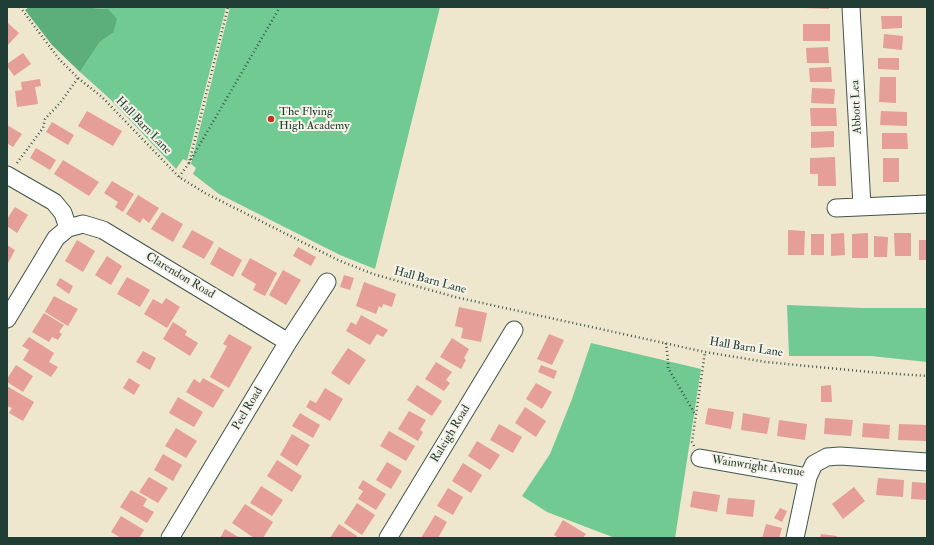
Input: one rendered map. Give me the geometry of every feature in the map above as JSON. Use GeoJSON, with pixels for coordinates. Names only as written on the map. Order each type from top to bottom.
{"type":"FeatureCollection","features":[{"type":"Feature","properties":{"kind":"street","name":"Abbott Lea"},"geometry":{"type":"LineString","coordinates":[[851,7],[862,206]]}},
{"type":"Feature","properties":{"kind":"street"},"geometry":{"type":"LineString","coordinates":[[7,319],[56,238],[68,228],[63,213],[54,202],[8,175]]}},
{"type":"Feature","properties":{"kind":"street"},"geometry":{"type":"LineString","coordinates":[[836,208],[927,204]]}},
{"type":"Feature","properties":{"kind":"street","name":"Clarendon Road"},"geometry":{"type":"LineString","coordinates":[[68,228],[83,224],[103,230],[288,342]]}},
{"type":"Feature","properties":{"kind":"street","name":"Peel Road"},"geometry":{"type":"LineString","coordinates":[[170,538],[288,342],[328,282]]}},
{"type":"Feature","properties":{"kind":"street","name":"Raleigh Road"},"geometry":{"type":"LineString","coordinates":[[388,538],[514,330]]}},
{"type":"Feature","properties":{"kind":"street","name":"Wainwright Avenue"},"geometry":{"type":"LineString","coordinates":[[700,458],[808,477],[814,464],[827,457],[840,456],[927,462]]}},
{"type":"Feature","properties":{"kind":"street"},"geometry":{"type":"LineString","coordinates":[[795,538],[808,477]]}},
{"type":"Feature","properties":{"kind":"path","name":"Hall Barn Lane"},"geometry":{"type":"LineString","coordinates":[[20,7],[59,59],[78,78],[102,97],[179,177],[205,193],[338,260],[373,274],[455,297],[705,352],[766,362],[927,376]]}},
{"type":"Feature","properties":{"kind":"path"},"geometry":{"type":"LineString","coordinates":[[189,163],[228,7]]}},
{"type":"Feature","properties":{"kind":"path"},"geometry":{"type":"LineString","coordinates":[[179,177],[189,163],[280,7]]}},
{"type":"Feature","properties":{"kind":"path"},"geometry":{"type":"LineString","coordinates":[[8,175],[42,128],[45,119],[60,103],[78,78]]}},
{"type":"Feature","properties":{"kind":"path"},"geometry":{"type":"LineString","coordinates":[[666,343],[668,368],[696,415]]}},
{"type":"Feature","properties":{"kind":"path"},"geometry":{"type":"LineString","coordinates":[[700,458],[692,442],[705,352]]}},
{"type":"Feature","properties":{"kind":"green space"},"geometry":{"type":"Polygon","coordinates":[[[29,7],[108,9],[117,19],[113,33],[100,42],[80,72],[52,45],[25,10],[29,7]]]}},
{"type":"Feature","properties":{"kind":"green space"},"geometry":{"type":"Polygon","coordinates":[[[76,7],[226,7],[187,161],[183,159],[176,169],[110,99],[80,72],[100,42],[113,33],[108,9],[76,7]]]}},
{"type":"Feature","properties":{"kind":"green space","name":"The Flying High Academy"},"geometry":{"type":"Polygon","coordinates":[[[230,7],[440,7],[375,269],[340,255],[219,194],[193,174],[196,168],[191,164],[230,7]]]}},
{"type":"Feature","properties":{"kind":"green space"},"geometry":{"type":"Polygon","coordinates":[[[787,305],[862,308],[927,308],[927,362],[871,356],[789,356],[787,305]]]}},
{"type":"Feature","properties":{"kind":"green space"},"geometry":{"type":"Polygon","coordinates":[[[591,343],[701,369],[675,538],[615,538],[547,512],[522,496],[550,454],[572,399],[591,343]]]}},
{"type":"Feature","properties":{"kind":"building"},"geometry":{"type":"Polygon","coordinates":[[[829,7],[829,9],[804,8],[829,7]]]}},
{"type":"Feature","properties":{"kind":"building"},"geometry":{"type":"Polygon","coordinates":[[[881,16],[902,16],[902,28],[882,29],[881,16]]]}},
{"type":"Feature","properties":{"kind":"building"},"geometry":{"type":"Polygon","coordinates":[[[8,23],[19,33],[7,46],[7,25],[8,23]]]}},
{"type":"Feature","properties":{"kind":"building"},"geometry":{"type":"Polygon","coordinates":[[[803,24],[830,24],[830,41],[803,41],[803,24]]]}},
{"type":"Feature","properties":{"kind":"building"},"geometry":{"type":"Polygon","coordinates":[[[884,34],[903,36],[902,50],[883,48],[884,34]]]}},
{"type":"Feature","properties":{"kind":"building"},"geometry":{"type":"Polygon","coordinates":[[[828,47],[829,63],[807,63],[806,48],[828,47]]]}},
{"type":"Feature","properties":{"kind":"building"},"geometry":{"type":"Polygon","coordinates":[[[23,53],[31,64],[14,76],[7,64],[23,53]]]}},
{"type":"Feature","properties":{"kind":"building"},"geometry":{"type":"Polygon","coordinates":[[[878,58],[899,58],[899,70],[878,69],[878,58]]]}},
{"type":"Feature","properties":{"kind":"building"},"geometry":{"type":"Polygon","coordinates":[[[831,67],[832,82],[810,82],[809,68],[831,67]]]}},
{"type":"Feature","properties":{"kind":"building"},"geometry":{"type":"Polygon","coordinates":[[[880,77],[896,77],[896,103],[879,102],[880,77]]]}},
{"type":"Feature","properties":{"kind":"building"},"geometry":{"type":"Polygon","coordinates":[[[40,79],[41,86],[35,87],[38,104],[17,107],[15,91],[22,90],[21,82],[40,79]]]}},
{"type":"Feature","properties":{"kind":"building"},"geometry":{"type":"Polygon","coordinates":[[[812,88],[835,89],[834,104],[811,103],[812,88]]]}},
{"type":"Feature","properties":{"kind":"building"},"geometry":{"type":"Polygon","coordinates":[[[810,108],[836,108],[837,126],[811,126],[810,108]]]}},
{"type":"Feature","properties":{"kind":"building"},"geometry":{"type":"Polygon","coordinates":[[[87,111],[122,131],[113,146],[78,126],[87,111]]]}},
{"type":"Feature","properties":{"kind":"building"},"geometry":{"type":"Polygon","coordinates":[[[881,111],[907,112],[907,126],[880,125],[881,111]]]}},
{"type":"Feature","properties":{"kind":"building"},"geometry":{"type":"Polygon","coordinates":[[[52,122],[74,135],[68,145],[46,132],[52,122]]]}},
{"type":"Feature","properties":{"kind":"building"},"geometry":{"type":"Polygon","coordinates":[[[7,125],[22,134],[13,147],[7,143],[7,125]]]}},
{"type":"Feature","properties":{"kind":"building"},"geometry":{"type":"Polygon","coordinates":[[[834,131],[834,147],[811,148],[811,132],[834,131]]]}},
{"type":"Feature","properties":{"kind":"building"},"geometry":{"type":"Polygon","coordinates":[[[882,133],[907,133],[908,149],[882,149],[882,133]]]}},
{"type":"Feature","properties":{"kind":"building"},"geometry":{"type":"Polygon","coordinates":[[[36,148],[56,160],[50,170],[30,158],[36,148]]]}},
{"type":"Feature","properties":{"kind":"building"},"geometry":{"type":"Polygon","coordinates":[[[835,157],[836,186],[818,186],[818,174],[810,174],[810,158],[835,157]]]}},
{"type":"Feature","properties":{"kind":"building"},"geometry":{"type":"Polygon","coordinates":[[[883,158],[899,158],[899,182],[883,182],[883,158]]]}},
{"type":"Feature","properties":{"kind":"building"},"geometry":{"type":"Polygon","coordinates":[[[63,160],[99,182],[89,196],[54,174],[63,160]]]}},
{"type":"Feature","properties":{"kind":"building"},"geometry":{"type":"Polygon","coordinates":[[[112,181],[134,194],[123,212],[115,207],[118,202],[104,193],[112,181]]]}},
{"type":"Feature","properties":{"kind":"building"},"geometry":{"type":"Polygon","coordinates":[[[138,195],[159,208],[149,223],[143,218],[140,223],[126,214],[138,195]]]}},
{"type":"Feature","properties":{"kind":"building"},"geometry":{"type":"Polygon","coordinates":[[[15,207],[28,215],[17,233],[7,226],[7,219],[15,207]]]}},
{"type":"Feature","properties":{"kind":"building"},"geometry":{"type":"Polygon","coordinates":[[[162,212],[183,224],[173,242],[151,229],[162,212]]]}},
{"type":"Feature","properties":{"kind":"building"},"geometry":{"type":"Polygon","coordinates":[[[192,230],[214,242],[204,259],[182,247],[192,230]]]}},
{"type":"Feature","properties":{"kind":"building"},"geometry":{"type":"Polygon","coordinates":[[[788,230],[805,231],[804,255],[788,255],[788,230]]]}},
{"type":"Feature","properties":{"kind":"building"},"geometry":{"type":"Polygon","coordinates":[[[844,233],[845,255],[831,256],[831,234],[844,233]]]}},
{"type":"Feature","properties":{"kind":"building"},"geometry":{"type":"Polygon","coordinates":[[[868,233],[868,258],[852,258],[852,234],[868,233]]]}},
{"type":"Feature","properties":{"kind":"building"},"geometry":{"type":"Polygon","coordinates":[[[894,233],[911,233],[911,256],[895,256],[894,233]]]}},
{"type":"Feature","properties":{"kind":"building"},"geometry":{"type":"Polygon","coordinates":[[[811,234],[824,234],[824,255],[811,255],[811,234]]]}},
{"type":"Feature","properties":{"kind":"building"},"geometry":{"type":"Polygon","coordinates":[[[874,236],[888,237],[887,257],[874,257],[874,236]]]}},
{"type":"Feature","properties":{"kind":"building"},"geometry":{"type":"Polygon","coordinates":[[[77,240],[95,251],[83,272],[65,261],[77,240]]]}},
{"type":"Feature","properties":{"kind":"building"},"geometry":{"type":"Polygon","coordinates":[[[919,240],[927,240],[927,260],[919,260],[919,240]]]}},
{"type":"Feature","properties":{"kind":"building"},"geometry":{"type":"Polygon","coordinates":[[[7,245],[15,250],[7,265],[7,245]]]}},
{"type":"Feature","properties":{"kind":"building"},"geometry":{"type":"Polygon","coordinates":[[[219,247],[242,260],[233,277],[210,264],[219,247]]]}},
{"type":"Feature","properties":{"kind":"building"},"geometry":{"type":"Polygon","coordinates":[[[298,247],[316,257],[311,266],[293,256],[298,247]]]}},
{"type":"Feature","properties":{"kind":"building"},"geometry":{"type":"Polygon","coordinates":[[[107,256],[122,266],[111,285],[95,275],[107,256]]]}},
{"type":"Feature","properties":{"kind":"building"},"geometry":{"type":"Polygon","coordinates":[[[250,258],[277,273],[265,296],[253,290],[256,284],[241,275],[250,258]]]}},
{"type":"Feature","properties":{"kind":"building"},"geometry":{"type":"Polygon","coordinates":[[[283,270],[301,280],[286,305],[269,295],[283,270]]]}},
{"type":"Feature","properties":{"kind":"building"},"geometry":{"type":"Polygon","coordinates":[[[344,275],[354,278],[350,290],[340,287],[344,275]]]}},
{"type":"Feature","properties":{"kind":"building"},"geometry":{"type":"Polygon","coordinates":[[[127,277],[150,290],[140,307],[117,294],[127,277]]]}},
{"type":"Feature","properties":{"kind":"building"},"geometry":{"type":"Polygon","coordinates":[[[60,278],[73,286],[69,294],[56,285],[60,278]]]}},
{"type":"Feature","properties":{"kind":"building"},"geometry":{"type":"Polygon","coordinates":[[[364,282],[396,294],[392,307],[383,304],[382,308],[379,306],[376,314],[356,306],[364,282]]]}},
{"type":"Feature","properties":{"kind":"building"},"geometry":{"type":"Polygon","coordinates":[[[54,296],[78,309],[68,326],[45,312],[54,296]]]}},
{"type":"Feature","properties":{"kind":"building"},"geometry":{"type":"Polygon","coordinates":[[[166,298],[180,307],[167,328],[144,314],[153,299],[162,304],[166,298]]]}},
{"type":"Feature","properties":{"kind":"building"},"geometry":{"type":"Polygon","coordinates":[[[459,307],[487,313],[481,342],[461,338],[463,328],[455,326],[459,307]]]}},
{"type":"Feature","properties":{"kind":"building"},"geometry":{"type":"Polygon","coordinates":[[[44,313],[64,325],[59,332],[62,334],[58,340],[52,337],[49,342],[32,332],[44,313]]]}},
{"type":"Feature","properties":{"kind":"building"},"geometry":{"type":"Polygon","coordinates":[[[361,315],[388,330],[383,337],[377,334],[370,345],[346,331],[351,322],[356,325],[361,315]]]}},
{"type":"Feature","properties":{"kind":"building"},"geometry":{"type":"Polygon","coordinates":[[[173,322],[187,331],[185,335],[198,343],[190,356],[163,339],[173,322]]]}},
{"type":"Feature","properties":{"kind":"building"},"geometry":{"type":"Polygon","coordinates":[[[229,334],[252,347],[229,388],[210,377],[227,346],[223,344],[229,334]]]}},
{"type":"Feature","properties":{"kind":"building"},"geometry":{"type":"Polygon","coordinates":[[[549,334],[564,340],[552,365],[537,359],[549,334]]]}},
{"type":"Feature","properties":{"kind":"building"},"geometry":{"type":"Polygon","coordinates":[[[29,337],[54,353],[49,362],[58,367],[51,377],[23,360],[29,350],[22,346],[29,337]]]}},
{"type":"Feature","properties":{"kind":"building"},"geometry":{"type":"Polygon","coordinates":[[[452,338],[469,349],[464,358],[466,360],[461,369],[440,357],[452,338]]]}},
{"type":"Feature","properties":{"kind":"building"},"geometry":{"type":"Polygon","coordinates":[[[348,348],[366,360],[349,385],[331,373],[348,348]]]}},
{"type":"Feature","properties":{"kind":"building"},"geometry":{"type":"Polygon","coordinates":[[[143,351],[156,358],[150,370],[136,362],[143,351]]]}},
{"type":"Feature","properties":{"kind":"building"},"geometry":{"type":"Polygon","coordinates":[[[436,362],[452,372],[446,380],[450,383],[444,391],[425,379],[436,362]]]}},
{"type":"Feature","properties":{"kind":"building"},"geometry":{"type":"Polygon","coordinates":[[[16,365],[33,376],[23,392],[7,382],[7,379],[16,365]]]}},
{"type":"Feature","properties":{"kind":"building"},"geometry":{"type":"Polygon","coordinates":[[[541,365],[557,371],[554,379],[538,372],[541,365]]]}},
{"type":"Feature","properties":{"kind":"building"},"geometry":{"type":"Polygon","coordinates":[[[129,378],[140,385],[134,395],[123,388],[129,378]]]}},
{"type":"Feature","properties":{"kind":"building"},"geometry":{"type":"Polygon","coordinates":[[[203,378],[224,390],[213,408],[186,392],[194,379],[200,383],[203,378]]]}},
{"type":"Feature","properties":{"kind":"building"},"geometry":{"type":"Polygon","coordinates":[[[536,383],[552,392],[542,409],[526,399],[536,383]]]}},
{"type":"Feature","properties":{"kind":"building"},"geometry":{"type":"Polygon","coordinates":[[[417,385],[442,401],[432,416],[407,400],[417,385]]]}},
{"type":"Feature","properties":{"kind":"building"},"geometry":{"type":"Polygon","coordinates":[[[831,385],[832,402],[821,402],[821,386],[831,385]]]}},
{"type":"Feature","properties":{"kind":"building"},"geometry":{"type":"Polygon","coordinates":[[[7,386],[34,402],[23,421],[9,413],[12,408],[7,406],[7,386]]]}},
{"type":"Feature","properties":{"kind":"building"},"geometry":{"type":"Polygon","coordinates":[[[325,388],[343,399],[330,421],[306,407],[310,400],[316,403],[325,388]]]}},
{"type":"Feature","properties":{"kind":"building"},"geometry":{"type":"Polygon","coordinates":[[[178,397],[203,412],[194,427],[169,413],[178,397]]]}},
{"type":"Feature","properties":{"kind":"building"},"geometry":{"type":"Polygon","coordinates":[[[525,407],[546,421],[536,437],[515,423],[525,407]]]}},
{"type":"Feature","properties":{"kind":"building"},"geometry":{"type":"Polygon","coordinates":[[[708,408],[734,412],[731,429],[705,424],[708,408]]]}},
{"type":"Feature","properties":{"kind":"building"},"geometry":{"type":"Polygon","coordinates":[[[409,411],[426,420],[420,430],[423,432],[418,441],[398,429],[409,411]]]}},
{"type":"Feature","properties":{"kind":"building"},"geometry":{"type":"Polygon","coordinates":[[[300,413],[320,425],[313,438],[292,426],[300,413]]]}},
{"type":"Feature","properties":{"kind":"building"},"geometry":{"type":"Polygon","coordinates":[[[743,413],[770,418],[767,434],[741,430],[743,413]]]}},
{"type":"Feature","properties":{"kind":"building"},"geometry":{"type":"Polygon","coordinates":[[[825,418],[853,420],[851,436],[824,434],[825,418]]]}},
{"type":"Feature","properties":{"kind":"building"},"geometry":{"type":"Polygon","coordinates":[[[779,420],[807,424],[805,440],[777,436],[779,420]]]}},
{"type":"Feature","properties":{"kind":"building"},"geometry":{"type":"Polygon","coordinates":[[[863,423],[890,425],[889,439],[862,437],[863,423]]]}},
{"type":"Feature","properties":{"kind":"building"},"geometry":{"type":"Polygon","coordinates":[[[499,424],[522,437],[513,453],[490,440],[499,424]]]}},
{"type":"Feature","properties":{"kind":"building"},"geometry":{"type":"Polygon","coordinates":[[[899,424],[926,425],[926,441],[898,440],[899,424]]]}},
{"type":"Feature","properties":{"kind":"building"},"geometry":{"type":"Polygon","coordinates":[[[176,428],[197,441],[186,458],[165,446],[176,428]]]}},
{"type":"Feature","properties":{"kind":"building"},"geometry":{"type":"Polygon","coordinates":[[[389,431],[415,446],[406,461],[380,446],[389,431]]]}},
{"type":"Feature","properties":{"kind":"building"},"geometry":{"type":"Polygon","coordinates":[[[292,434],[310,445],[297,466],[280,455],[292,434]]]}},
{"type":"Feature","properties":{"kind":"building"},"geometry":{"type":"Polygon","coordinates":[[[477,441],[500,455],[490,470],[468,456],[477,441]]]}},
{"type":"Feature","properties":{"kind":"building"},"geometry":{"type":"Polygon","coordinates":[[[163,454],[182,465],[173,481],[154,470],[163,454]]]}},
{"type":"Feature","properties":{"kind":"building"},"geometry":{"type":"Polygon","coordinates":[[[277,460],[302,476],[292,492],[267,476],[277,460]]]}},
{"type":"Feature","properties":{"kind":"building"},"geometry":{"type":"Polygon","coordinates":[[[387,462],[402,471],[391,489],[376,480],[387,462]]]}},
{"type":"Feature","properties":{"kind":"building"},"geometry":{"type":"Polygon","coordinates":[[[463,463],[482,475],[471,493],[452,481],[463,463]]]}},
{"type":"Feature","properties":{"kind":"building"},"geometry":{"type":"Polygon","coordinates":[[[149,477],[168,488],[158,503],[139,492],[149,477]]]}},
{"type":"Feature","properties":{"kind":"building"},"geometry":{"type":"Polygon","coordinates":[[[878,478],[904,480],[903,497],[876,495],[878,478]]]}},
{"type":"Feature","properties":{"kind":"building"},"geometry":{"type":"Polygon","coordinates":[[[363,480],[386,494],[376,510],[358,499],[363,491],[358,488],[363,480]]]}},
{"type":"Feature","properties":{"kind":"building"},"geometry":{"type":"Polygon","coordinates":[[[912,482],[927,483],[927,500],[911,499],[912,482]]]}},
{"type":"Feature","properties":{"kind":"building"},"geometry":{"type":"Polygon","coordinates":[[[261,486],[283,500],[272,516],[250,503],[261,486]]]}},
{"type":"Feature","properties":{"kind":"building"},"geometry":{"type":"Polygon","coordinates":[[[854,487],[865,501],[843,519],[832,504],[854,487]]]}},
{"type":"Feature","properties":{"kind":"building"},"geometry":{"type":"Polygon","coordinates":[[[448,488],[463,497],[453,515],[437,506],[448,488]]]}},
{"type":"Feature","properties":{"kind":"building"},"geometry":{"type":"Polygon","coordinates":[[[131,490],[147,499],[143,506],[154,512],[147,523],[120,507],[131,490]]]}},
{"type":"Feature","properties":{"kind":"building"},"geometry":{"type":"Polygon","coordinates":[[[693,491],[720,495],[717,512],[690,507],[693,491]]]}},
{"type":"Feature","properties":{"kind":"building"},"geometry":{"type":"Polygon","coordinates":[[[728,498],[755,500],[753,517],[726,514],[728,498]]]}},
{"type":"Feature","properties":{"kind":"building"},"geometry":{"type":"Polygon","coordinates":[[[357,503],[375,515],[362,535],[344,523],[357,503]]]}},
{"type":"Feature","properties":{"kind":"building"},"geometry":{"type":"Polygon","coordinates":[[[245,504],[273,522],[263,538],[254,538],[232,523],[245,504]]]}},
{"type":"Feature","properties":{"kind":"building"},"geometry":{"type":"Polygon","coordinates":[[[780,508],[787,511],[782,522],[774,518],[780,508]]]}},
{"type":"Feature","properties":{"kind":"building"},"geometry":{"type":"Polygon","coordinates":[[[435,515],[447,522],[438,538],[421,538],[435,515]]]}},
{"type":"Feature","properties":{"kind":"building"},"geometry":{"type":"Polygon","coordinates":[[[121,516],[144,530],[139,538],[121,538],[111,532],[121,516]]]}},
{"type":"Feature","properties":{"kind":"building"},"geometry":{"type":"Polygon","coordinates":[[[563,520],[586,534],[583,538],[559,538],[554,535],[563,520]]]}},
{"type":"Feature","properties":{"kind":"building"},"geometry":{"type":"Polygon","coordinates":[[[339,524],[357,536],[356,538],[330,538],[339,524]]]}},
{"type":"Feature","properties":{"kind":"building"},"geometry":{"type":"Polygon","coordinates":[[[766,524],[782,528],[779,538],[762,538],[766,524]]]}},
{"type":"Feature","properties":{"kind":"building"},"geometry":{"type":"Polygon","coordinates":[[[225,529],[240,538],[220,538],[225,529]]]}},
{"type":"Feature","properties":{"kind":"building"},"geometry":{"type":"Polygon","coordinates":[[[821,534],[837,536],[836,538],[820,538],[821,534]]]}},
{"type":"Feature","properties":{"kind":"place","name":"The Flying High Academy"},"geometry":{"type":"Point","coordinates":[271,119]}}]}
